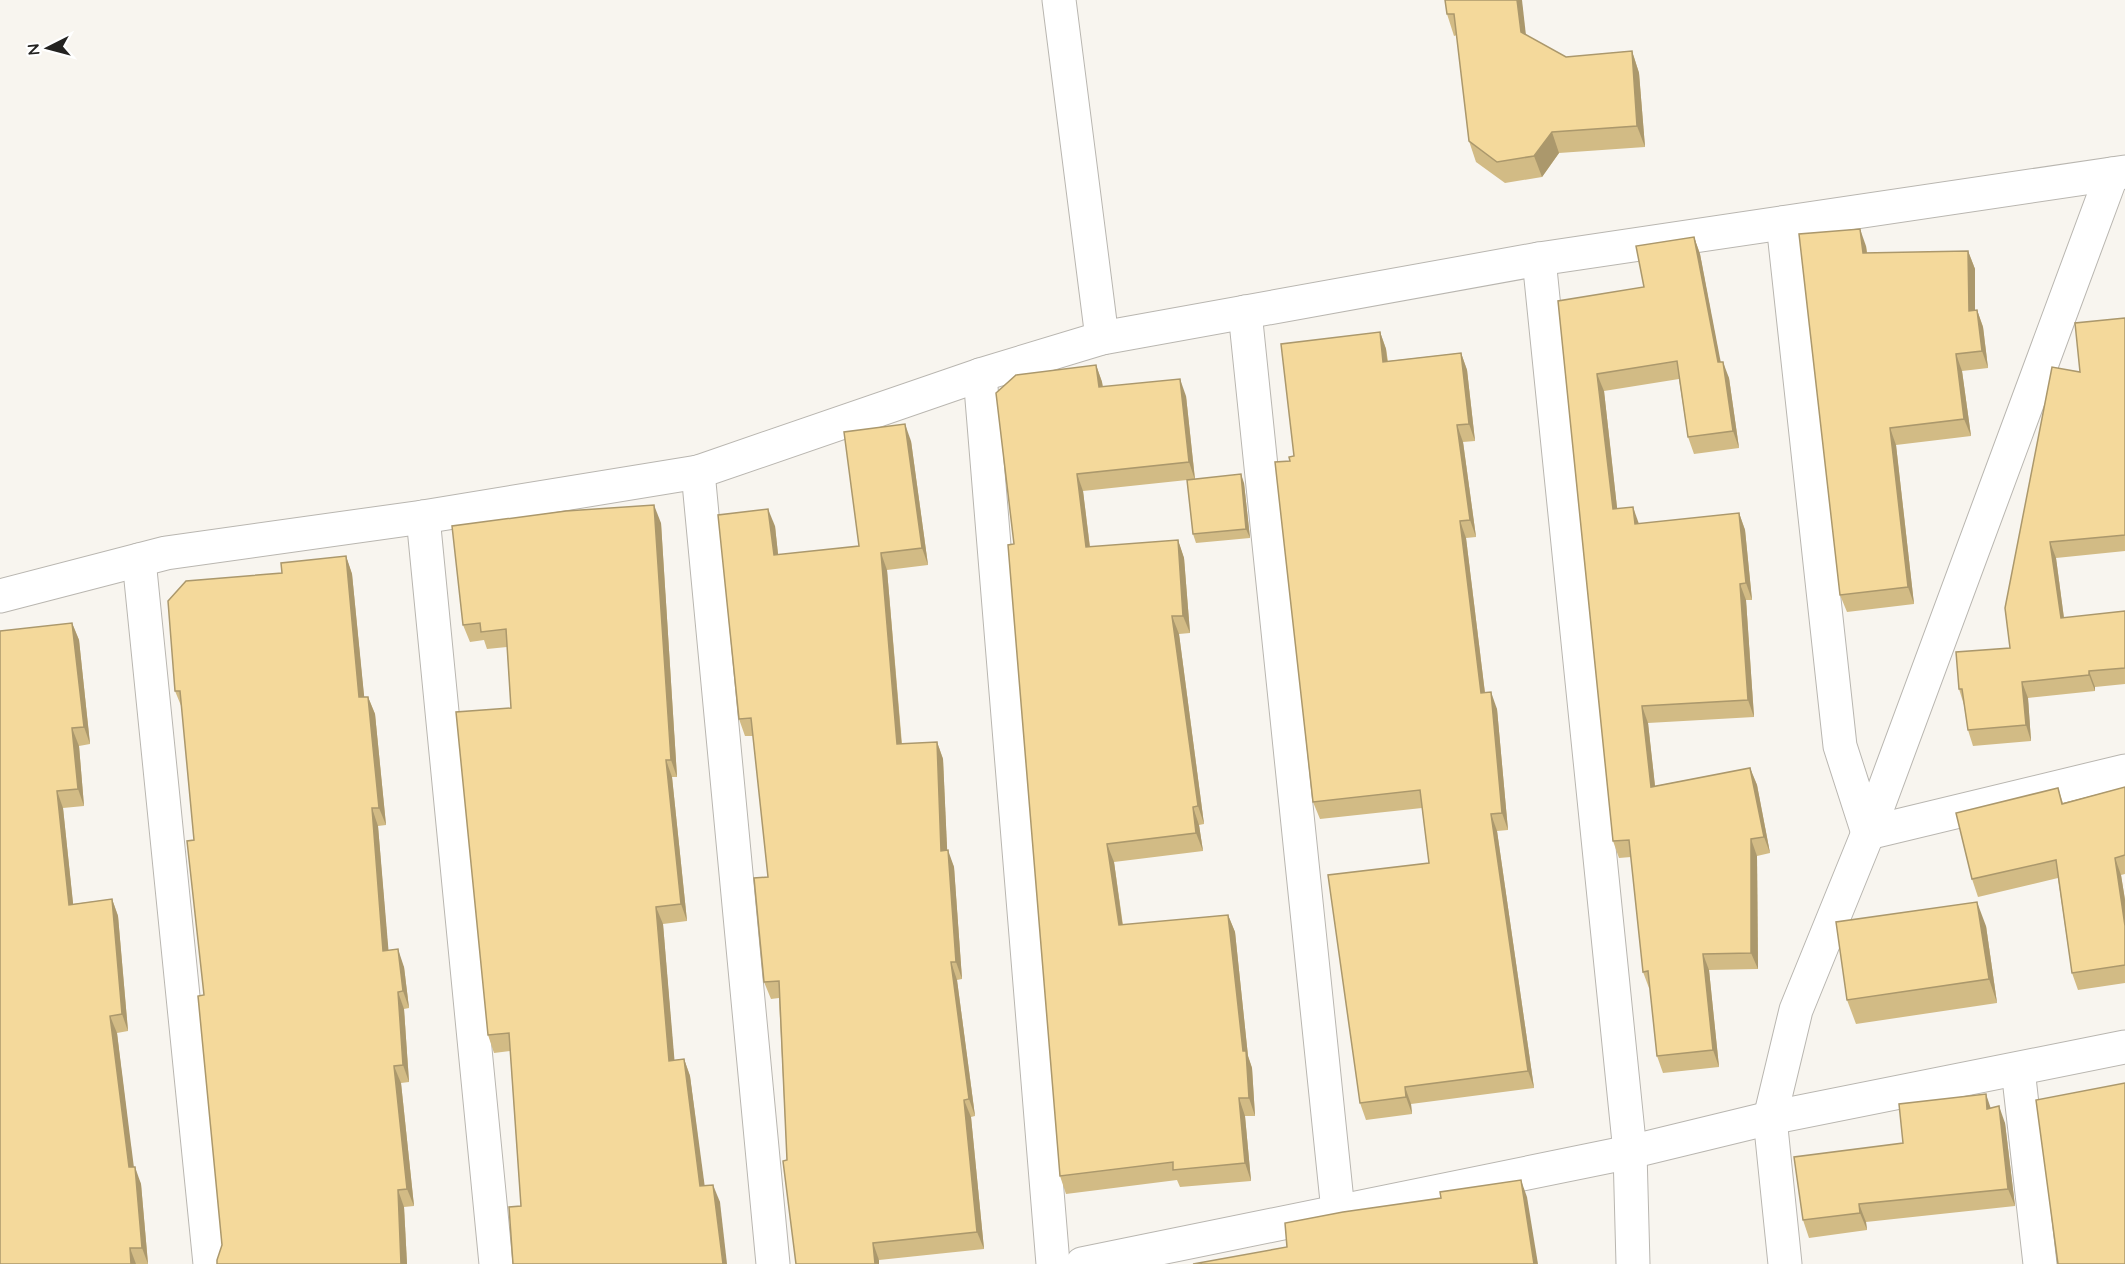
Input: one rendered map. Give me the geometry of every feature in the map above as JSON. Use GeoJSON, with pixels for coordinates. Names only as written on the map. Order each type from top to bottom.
{"type":"FeatureCollection","features":[{"type":"Feature","properties":{"kind":"street"},"geometry":{"type":"LineString","coordinates":[[1059,0],[1102,338]]}},
{"type":"Feature","properties":{"kind":"street"},"geometry":{"type":"LineString","coordinates":[[0,596],[166,553],[423,517],[698,472],[980,375],[1102,338],[1539,259],[2119,173],[1868,833],[1796,1010],[1770,1118],[1785,1264]]}},
{"type":"Feature","properties":{"kind":"street"},"geometry":{"type":"LineString","coordinates":[[1783,223],[1840,746],[1868,833]]}},
{"type":"Feature","properties":{"kind":"street"},"geometry":{"type":"LineString","coordinates":[[1539,259],[1630,1152],[1633,1264]]}},
{"type":"Feature","properties":{"kind":"street"},"geometry":{"type":"LineString","coordinates":[[1245,312],[1338,1211]]}},
{"type":"Feature","properties":{"kind":"street"},"geometry":{"type":"LineString","coordinates":[[980,375],[1053,1264]]}},
{"type":"Feature","properties":{"kind":"street"},"geometry":{"type":"LineString","coordinates":[[698,472],[773,1264]]}},
{"type":"Feature","properties":{"kind":"street"},"geometry":{"type":"LineString","coordinates":[[423,517],[496,1264]]}},
{"type":"Feature","properties":{"kind":"street"},"geometry":{"type":"LineString","coordinates":[[139,560],[210,1264]]}},
{"type":"Feature","properties":{"kind":"street"},"geometry":{"type":"LineString","coordinates":[[1868,833],[2125,771]]}},
{"type":"Feature","properties":{"kind":"street"},"geometry":{"type":"LineString","coordinates":[[1082,1264],[1630,1152],[1770,1118],[2125,1047]]}},
{"type":"Feature","properties":{"kind":"street"},"geometry":{"type":"LineString","coordinates":[[2018,1069],[2040,1264]]}},
{"type":"Feature","properties":{"kind":"building"},"geometry":{"type":"Polygon","coordinates":[[[1445,0],[1517,0],[1521,32],[1566,57],[1632,51],[1637,126],[1552,132],[1534,156],[1497,162],[1469,141],[1454,14],[1447,14],[1445,0]]]}},
{"type":"Feature","properties":{"kind":"building"},"geometry":{"type":"Polygon","coordinates":[[[1860,229],[1863,253],[1968,251],[1969,311],[1977,310],[1982,351],[1956,354],[1964,419],[1890,428],[1908,587],[1840,595],[1799,234],[1860,229]]]}},
{"type":"Feature","properties":{"kind":"building"},"geometry":{"type":"Polygon","coordinates":[[[1694,237],[1718,362],[1723,362],[1733,431],[1688,437],[1677,361],[1597,374],[1613,509],[1633,507],[1635,524],[1739,513],[1746,583],[1740,584],[1748,700],[1642,706],[1651,787],[1750,768],[1764,837],[1751,839],[1751,953],[1703,954],[1713,1050],[1657,1056],[1648,971],[1643,972],[1629,840],[1613,841],[1558,301],[1644,287],[1636,246],[1694,237]]]}},
{"type":"Feature","properties":{"kind":"building"},"geometry":{"type":"Polygon","coordinates":[[[2125,318],[2125,535],[2050,542],[2061,618],[2125,611],[2125,668],[2089,671],[2089,675],[2022,682],[2026,725],[1968,730],[1962,689],[1959,689],[1956,652],[2010,648],[2005,608],[2052,367],[2080,372],[2075,323],[2125,318]]]}},
{"type":"Feature","properties":{"kind":"building"},"geometry":{"type":"Polygon","coordinates":[[[1380,332],[1383,362],[1461,353],[1469,424],[1457,425],[1470,520],[1460,521],[1481,693],[1491,692],[1502,813],[1491,814],[1528,1071],[1405,1087],[1406,1097],[1360,1103],[1328,875],[1429,863],[1420,790],[1313,802],[1275,462],[1290,461],[1289,457],[1294,456],[1281,344],[1380,332]]]}},
{"type":"Feature","properties":{"kind":"building"},"geometry":{"type":"Polygon","coordinates":[[[1096,365],[1099,387],[1180,379],[1189,462],[1077,474],[1086,547],[1178,540],[1183,616],[1172,616],[1198,806],[1193,807],[1196,833],[1107,844],[1119,925],[1228,915],[1243,1051],[1246,1051],[1249,1098],[1239,1098],[1245,1163],[1173,1170],[1173,1162],[1060,1176],[1008,545],[1014,544],[996,393],[1016,375],[1096,365]]]}},
{"type":"Feature","properties":{"kind":"building"},"geometry":{"type":"Polygon","coordinates":[[[905,424],[922,548],[881,553],[897,744],[937,742],[941,851],[948,850],[956,962],[951,962],[969,1099],[964,1100],[977,1232],[873,1243],[875,1264],[796,1264],[783,1161],[787,1160],[779,981],[764,982],[754,878],[768,877],[751,718],[739,719],[718,515],[768,509],[774,555],[859,546],[844,432],[905,424]]]}},
{"type":"Feature","properties":{"kind":"building"},"geometry":{"type":"Polygon","coordinates":[[[1241,474],[1246,529],[1193,534],[1187,480],[1241,474]]]}},
{"type":"Feature","properties":{"kind":"building"},"geometry":{"type":"Polygon","coordinates":[[[654,505],[671,760],[666,760],[681,904],[656,907],[669,1061],[684,1059],[700,1186],[713,1185],[723,1264],[513,1264],[509,1207],[521,1206],[509,1033],[488,1035],[456,712],[511,708],[506,629],[481,632],[480,623],[463,625],[452,526],[566,511],[654,505]]]}},
{"type":"Feature","properties":{"kind":"building"},"geometry":{"type":"Polygon","coordinates":[[[346,556],[359,697],[368,697],[379,808],[372,808],[383,951],[398,949],[403,991],[398,992],[403,1065],[394,1066],[407,1189],[398,1190],[401,1264],[217,1264],[222,1245],[198,996],[204,995],[187,841],[194,840],[180,691],[175,691],[168,601],[186,581],[282,573],[281,563],[346,556]]]}},
{"type":"Feature","properties":{"kind":"building"},"geometry":{"type":"Polygon","coordinates":[[[72,623],[84,727],[72,728],[78,789],[57,791],[69,905],[112,899],[122,1014],[110,1016],[129,1167],[135,1167],[142,1248],[130,1248],[131,1264],[0,1264],[0,631],[72,623]]]}},
{"type":"Feature","properties":{"kind":"building"},"geometry":{"type":"Polygon","coordinates":[[[2125,787],[2125,855],[2115,858],[2125,926],[2125,965],[2072,973],[2056,860],[1972,879],[1956,813],[2058,788],[2062,804],[2125,787]]]}},
{"type":"Feature","properties":{"kind":"building"},"geometry":{"type":"Polygon","coordinates":[[[1977,902],[1989,979],[1847,1000],[1836,922],[1977,902]]]}},
{"type":"Feature","properties":{"kind":"building"},"geometry":{"type":"Polygon","coordinates":[[[2125,1083],[2125,1264],[2058,1264],[2036,1100],[2125,1083]]]}},
{"type":"Feature","properties":{"kind":"building"},"geometry":{"type":"Polygon","coordinates":[[[1986,1094],[1987,1109],[1999,1106],[2008,1189],[1859,1204],[1860,1213],[1803,1220],[1794,1157],[1903,1143],[1899,1104],[1986,1094]]]}},
{"type":"Feature","properties":{"kind":"building"},"geometry":{"type":"Polygon","coordinates":[[[1521,1180],[1534,1264],[1193,1264],[1287,1247],[1285,1223],[1441,1198],[1440,1192],[1521,1180]]]}}]}
